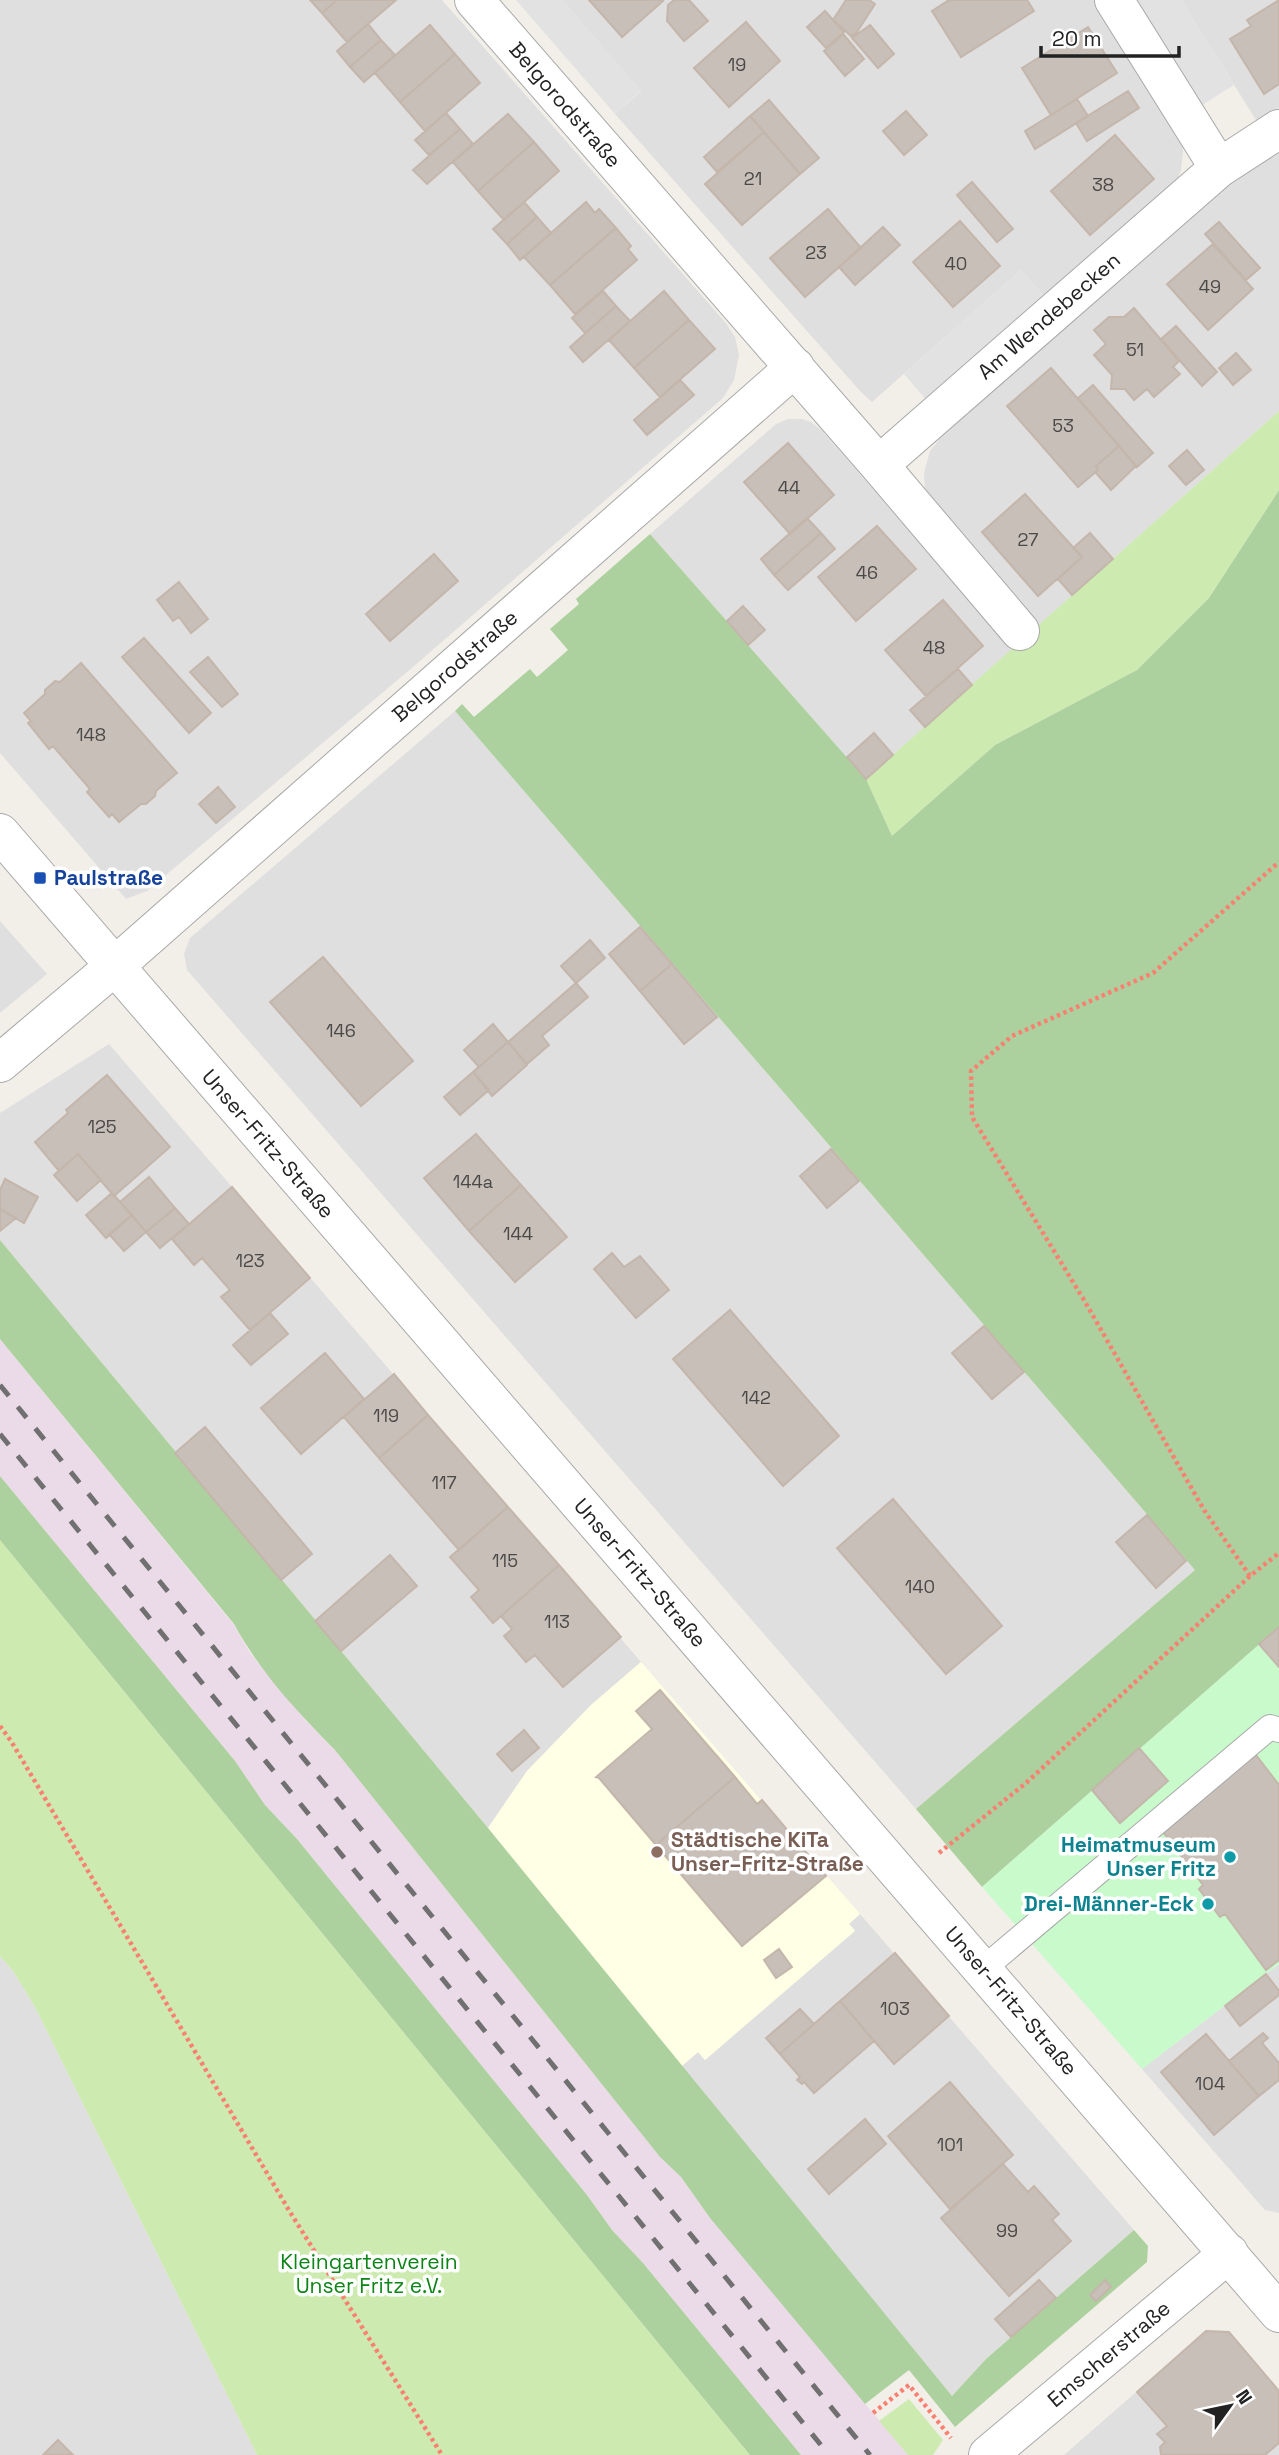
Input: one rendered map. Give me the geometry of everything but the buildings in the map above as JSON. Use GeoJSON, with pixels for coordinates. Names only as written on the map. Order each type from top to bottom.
{"type":"FeatureCollection","features":[{"type":"Feature","properties":{"kind":"street","name":"Belgorodstraße"},"geometry":{"type":"LineString","coordinates":[[474,0],[1020,631]]}},
{"type":"Feature","properties":{"kind":"street"},"geometry":{"type":"LineString","coordinates":[[1114,0],[1219,168]]}},
{"type":"Feature","properties":{"kind":"street","name":"Am Wendebecken"},"geometry":{"type":"LineString","coordinates":[[879,465],[1219,168],[1279,129]]}},
{"type":"Feature","properties":{"kind":"street","name":"Belgorodstraße"},"geometry":{"type":"LineString","coordinates":[[116,965],[795,368]]}},
{"type":"Feature","properties":{"kind":"street","name":"Unser-Fritz-Straße"},"geometry":{"type":"LineString","coordinates":[[0,833],[1229,2253],[1275,2300]]}},
{"type":"Feature","properties":{"kind":"street"},"geometry":{"type":"LineString","coordinates":[[0,1063],[116,965]]}},
{"type":"Feature","properties":{"kind":"street","name":"Emscherstraße"},"geometry":{"type":"LineString","coordinates":[[988,2455],[1229,2253]]}},
{"type":"Feature","properties":{"kind":"lane"},"geometry":{"type":"LineString","coordinates":[[983,1969],[1270,1727],[1279,1730]]}},
{"type":"Feature","properties":{"kind":"path"},"geometry":{"type":"LineString","coordinates":[[1250,1576],[1205,1510],[1084,1300],[972,1117],[971,1071],[1012,1036],[1153,973],[1279,862]]}},
{"type":"Feature","properties":{"kind":"path"},"geometry":{"type":"LineString","coordinates":[[906,1880],[1026,1783],[1250,1576],[1279,1553]]}},
{"type":"Feature","properties":{"kind":"path"},"geometry":{"type":"LineString","coordinates":[[0,1726],[290,2212],[442,2455]]}},
{"type":"Feature","properties":{"kind":"path"},"geometry":{"type":"LineString","coordinates":[[873,2413],[909,2385],[930,2412]]}},
{"type":"Feature","properties":{"kind":"shaded area"},"geometry":{"type":"Polygon","coordinates":[[[0,0],[442,0],[725,322],[735,337],[739,355],[734,380],[723,398],[413,667],[147,891],[126,899],[0,753],[0,0]]]}},
{"type":"Feature","properties":{"kind":"shaded area"},"geometry":{"type":"Polygon","coordinates":[[[516,0],[562,0],[641,90],[615,114],[516,0]]]}},
{"type":"Feature","properties":{"kind":"shaded area"},"geometry":{"type":"Polygon","coordinates":[[[562,0],[1096,0],[1181,138],[1181,170],[1177,181],[1047,300],[1021,270],[872,402],[615,114],[641,91],[562,0]]]}},
{"type":"Feature","properties":{"kind":"shaded area"},"geometry":{"type":"Polygon","coordinates":[[[1135,0],[1181,0],[1234,85],[1202,105],[1135,0]]]}},
{"type":"Feature","properties":{"kind":"shaded area"},"geometry":{"type":"Polygon","coordinates":[[[1181,0],[1279,0],[1279,108],[1256,120],[1181,0]]]}},
{"type":"Feature","properties":{"kind":"shaded area"},"geometry":{"type":"Polygon","coordinates":[[[1279,146],[1279,411],[1037,627],[925,491],[924,473],[930,451],[942,436],[1251,164],[1279,146]]]}},
{"type":"Feature","properties":{"kind":"shaded area"},"geometry":{"type":"Polygon","coordinates":[[[1021,270],[1047,300],[929,403],[904,374],[1021,270]]]}},
{"type":"Feature","properties":{"kind":"shaded area"},"geometry":{"type":"Polygon","coordinates":[[[788,419],[811,422],[821,430],[1013,649],[866,779],[650,534],[776,424],[788,419]]]}},
{"type":"Feature","properties":{"kind":"shaded area"},"geometry":{"type":"Polygon","coordinates":[[[455,711],[1195,1570],[916,1809],[187,970],[184,954],[190,938],[455,711]]]}},
{"type":"Feature","properties":{"kind":"shaded area"},"geometry":{"type":"Polygon","coordinates":[[[0,921],[47,974],[0,1013],[0,921]]]}},
{"type":"Feature","properties":{"kind":"shaded area"},"geometry":{"type":"Polygon","coordinates":[[[109,1044],[641,1662],[591,1705],[527,1771],[488,1828],[0,1240],[0,1113],[109,1044]]]}},
{"type":"Feature","properties":{"kind":"shaded area"},"geometry":{"type":"Polygon","coordinates":[[[0,1339],[234,1625],[250,1653],[306,1721],[335,1750],[660,2157],[681,2177],[710,2218],[908,2455],[801,2455],[643,2263],[612,2230],[587,2195],[297,1839],[265,1805],[235,1761],[0,1476],[0,1339]]]}},
{"type":"Feature","properties":{"kind":"shaded area","name":"Städtische KiTa Unser–Fritz-Straße"},"geometry":{"type":"Polygon","coordinates":[[[641,1662],[860,1914],[849,1924],[855,1931],[705,2060],[698,2052],[681,2067],[488,1828],[527,1771],[591,1705],[641,1662]]]}},
{"type":"Feature","properties":{"kind":"shaded area"},"geometry":{"type":"Polygon","coordinates":[[[860,1914],[1134,2230],[986,2359],[952,2396],[681,2067],[698,2052],[705,2060],[855,1930],[849,1924],[860,1914]]]}},
{"type":"Feature","properties":{"kind":"shaded area"},"geometry":{"type":"Polygon","coordinates":[[[0,1956],[13,1971],[35,2007],[257,2455],[0,2455],[0,1956]]]}},
{"type":"Feature","properties":{"kind":"shaded area"},"geometry":{"type":"Polygon","coordinates":[[[1279,1964],[1279,2213],[1265,2210],[1142,2069],[1279,1964]]]}},
{"type":"Feature","properties":{"kind":"shaded area"},"geometry":{"type":"Polygon","coordinates":[[[1206,2331],[1229,2332],[1279,2391],[1279,2455],[1064,2455],[1206,2331]]]}},
{"type":"Feature","properties":{"kind":"green space"},"geometry":{"type":"Polygon","coordinates":[[[1279,411],[1279,490],[1209,598],[1137,670],[995,745],[892,836],[866,779],[1279,411]]]}},
{"type":"Feature","properties":{"kind":"green space"},"geometry":{"type":"Polygon","coordinates":[[[1279,490],[1279,1627],[982,1887],[916,1809],[1195,1570],[455,711],[462,704],[474,717],[530,669],[537,677],[568,650],[550,629],[579,604],[576,599],[650,534],[866,779],[892,836],[995,745],[1137,670],[1209,598],[1279,490]]]}},
{"type":"Feature","properties":{"kind":"green space"},"geometry":{"type":"Polygon","coordinates":[[[0,1240],[488,1828],[952,2396],[986,2359],[1134,2230],[1148,2246],[1147,2262],[955,2427],[909,2370],[865,2404],[710,2218],[681,2177],[660,2157],[335,1750],[280,1691],[255,1659],[234,1624],[0,1339],[0,1240]]]}},
{"type":"Feature","properties":{"kind":"green space"},"geometry":{"type":"Polygon","coordinates":[[[0,1476],[235,1761],[265,1805],[297,1839],[587,2195],[612,2230],[643,2263],[801,2455],[750,2455],[0,1540],[0,1476]]]}},
{"type":"Feature","properties":{"kind":"green space","name":"Kleingartenverein Unser Fritz e.V."},"geometry":{"type":"Polygon","coordinates":[[[0,1540],[750,2455],[257,2455],[35,2007],[13,1971],[0,1956],[0,1540]]]}},
{"type":"Feature","properties":{"kind":"green space"},"geometry":{"type":"Polygon","coordinates":[[[1279,1627],[1279,1964],[1142,2069],[982,1887],[1279,1627]]]}},
{"type":"Feature","properties":{"kind":"green space"},"geometry":{"type":"Polygon","coordinates":[[[909,2399],[943,2440],[933,2455],[908,2455],[879,2421],[909,2399]]]}},
{"type":"Feature","properties":{"kind":"railway"},"geometry":{"type":"LineString","coordinates":[[0,1385],[870,2455]]}},
{"type":"Feature","properties":{"kind":"railway"},"geometry":{"type":"LineString","coordinates":[[0,1434],[829,2455]]}},
{"type":"Feature","properties":{"kind":"place","name":"Paulstraße"},"geometry":{"type":"Point","coordinates":[40,878]}},
{"type":"Feature","properties":{"kind":"place","name":"Städtische KiTa Unser–Fritz-Straße"},"geometry":{"type":"Point","coordinates":[657,1852]}},
{"type":"Feature","properties":{"kind":"place","name":"Heimatmuseum Unser Fritz"},"geometry":{"type":"Point","coordinates":[1230,1857]}},
{"type":"Feature","properties":{"kind":"place","name":"Drei-Männer-Eck"},"geometry":{"type":"Point","coordinates":[1208,1904]}}]}
